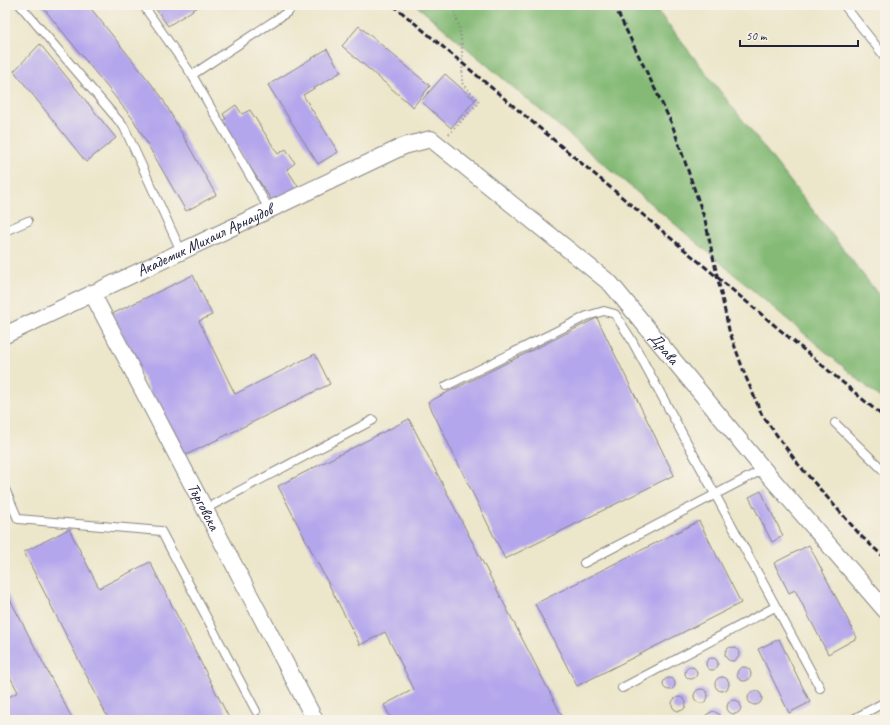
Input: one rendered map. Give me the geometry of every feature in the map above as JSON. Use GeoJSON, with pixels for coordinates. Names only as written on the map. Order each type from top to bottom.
{"type":"FeatureCollection","features":[{"type":"Feature","properties":{"kind":"street","name":"Академик Михаил Арнаудов"},"geometry":{"type":"LineString","coordinates":[[5,334],[404,146],[431,139],[437,144]]}},
{"type":"Feature","properties":{"kind":"street","name":"Драва"},"geometry":{"type":"LineString","coordinates":[[437,144],[611,284],[764,469],[885,610]]}},
{"type":"Feature","properties":{"kind":"street","name":"Търговска"},"geometry":{"type":"LineString","coordinates":[[92,293],[316,720]]}},
{"type":"Feature","properties":{"kind":"lane"},"geometry":{"type":"LineString","coordinates":[[20,5],[124,127],[181,251]]}},
{"type":"Feature","properties":{"kind":"lane"},"geometry":{"type":"LineString","coordinates":[[143,5],[192,75],[218,123],[269,209]]}},
{"type":"Feature","properties":{"kind":"lane"},"geometry":{"type":"LineString","coordinates":[[844,5],[885,58]]}},
{"type":"Feature","properties":{"kind":"lane"},"geometry":{"type":"LineString","coordinates":[[192,75],[288,11]]}},
{"type":"Feature","properties":{"kind":"lane"},"geometry":{"type":"LineString","coordinates":[[5,231],[28,222]]}},
{"type":"Feature","properties":{"kind":"lane"},"geometry":{"type":"LineString","coordinates":[[446,386],[587,316],[604,311],[615,314],[631,339],[820,688]]}},
{"type":"Feature","properties":{"kind":"lane"},"geometry":{"type":"LineString","coordinates":[[205,509],[373,420]]}},
{"type":"Feature","properties":{"kind":"lane"},"geometry":{"type":"LineString","coordinates":[[835,423],[885,472]]}},
{"type":"Feature","properties":{"kind":"lane"},"geometry":{"type":"LineString","coordinates":[[584,563],[764,469]]}},
{"type":"Feature","properties":{"kind":"lane"},"geometry":{"type":"LineString","coordinates":[[5,489],[18,519],[161,531],[256,711]]}},
{"type":"Feature","properties":{"kind":"lane"},"geometry":{"type":"LineString","coordinates":[[622,688],[775,607]]}},
{"type":"Feature","properties":{"kind":"lane"},"geometry":{"type":"LineString","coordinates":[[852,720],[885,702]]}},
{"type":"Feature","properties":{"kind":"path"},"geometry":{"type":"LineString","coordinates":[[437,144],[457,128],[479,102],[462,83],[463,64],[457,15],[451,5]]}},
{"type":"Feature","properties":{"kind":"green space"},"geometry":{"type":"Polygon","coordinates":[[[416,5],[653,5],[885,303],[885,402],[416,5]]]}},
{"type":"Feature","properties":{"kind":"building"},"geometry":{"type":"Polygon","coordinates":[[[41,5],[88,5],[161,96],[216,195],[186,211],[133,119],[41,5]]]}},
{"type":"Feature","properties":{"kind":"building"},"geometry":{"type":"Polygon","coordinates":[[[153,5],[201,5],[168,26],[153,5]]]}},
{"type":"Feature","properties":{"kind":"building"},"geometry":{"type":"Polygon","coordinates":[[[359,26],[430,86],[413,107],[342,46],[359,26]]]}},
{"type":"Feature","properties":{"kind":"building"},"geometry":{"type":"Polygon","coordinates":[[[40,44],[116,138],[86,162],[14,71],[40,44]]]}},
{"type":"Feature","properties":{"kind":"building"},"geometry":{"type":"Polygon","coordinates":[[[327,49],[341,72],[303,95],[338,152],[318,164],[268,85],[327,49]]]}},
{"type":"Feature","properties":{"kind":"building"},"geometry":{"type":"Polygon","coordinates":[[[445,74],[475,100],[451,128],[421,101],[445,74]]]}},
{"type":"Feature","properties":{"kind":"building"},"geometry":{"type":"Polygon","coordinates":[[[236,105],[242,114],[250,110],[278,154],[286,149],[295,163],[287,169],[299,188],[274,204],[221,122],[226,119],[223,114],[236,105]]]}},
{"type":"Feature","properties":{"kind":"building"},"geometry":{"type":"Polygon","coordinates":[[[193,275],[212,315],[199,321],[235,394],[315,354],[330,384],[182,457],[112,314],[193,275]]]}},
{"type":"Feature","properties":{"kind":"building"},"geometry":{"type":"Polygon","coordinates":[[[597,318],[674,475],[505,559],[428,402],[597,318]]]}},
{"type":"Feature","properties":{"kind":"building"},"geometry":{"type":"Polygon","coordinates":[[[409,419],[564,720],[392,720],[384,705],[414,689],[385,632],[360,645],[278,486],[409,419]]]}},
{"type":"Feature","properties":{"kind":"building"},"geometry":{"type":"Polygon","coordinates":[[[761,491],[783,536],[772,542],[749,497],[761,491]]]}},
{"type":"Feature","properties":{"kind":"building"},"geometry":{"type":"Polygon","coordinates":[[[699,521],[741,603],[577,686],[535,604],[699,521]]]}},
{"type":"Feature","properties":{"kind":"building"},"geometry":{"type":"Polygon","coordinates":[[[69,529],[99,588],[150,562],[230,720],[109,720],[24,552],[69,529]]]}},
{"type":"Feature","properties":{"kind":"building"},"geometry":{"type":"Polygon","coordinates":[[[809,545],[857,638],[828,654],[795,590],[789,593],[774,563],[809,545]]]}},
{"type":"Feature","properties":{"kind":"building"},"geometry":{"type":"Polygon","coordinates":[[[5,590],[73,720],[5,720],[5,699],[18,692],[5,667],[5,590]]]}},
{"type":"Feature","properties":{"kind":"building"},"geometry":{"type":"Polygon","coordinates":[[[779,639],[810,702],[789,713],[758,649],[779,639]]]}},
{"type":"Feature","properties":{"kind":"building"},"geometry":{"type":"Polygon","coordinates":[[[729,647],[735,647],[739,651],[739,657],[735,661],[729,661],[725,657],[725,651],[729,647]]]}},
{"type":"Feature","properties":{"kind":"building"},"geometry":{"type":"Polygon","coordinates":[[[710,658],[714,658],[718,664],[714,670],[710,670],[706,666],[706,662],[710,658]]]}},
{"type":"Feature","properties":{"kind":"building"},"geometry":{"type":"Polygon","coordinates":[[[689,667],[693,667],[697,673],[693,679],[689,679],[685,675],[685,671],[689,667]]]}},
{"type":"Feature","properties":{"kind":"building"},"geometry":{"type":"Polygon","coordinates":[[[741,667],[747,667],[751,671],[751,677],[747,681],[741,681],[737,677],[737,671],[741,667]]]}},
{"type":"Feature","properties":{"kind":"building"},"geometry":{"type":"Polygon","coordinates":[[[719,677],[725,677],[729,681],[729,687],[725,691],[719,691],[715,687],[715,681],[719,677]]]}},
{"type":"Feature","properties":{"kind":"building"},"geometry":{"type":"Polygon","coordinates":[[[667,678],[671,678],[675,684],[671,690],[667,690],[663,686],[663,682],[667,678]]]}},
{"type":"Feature","properties":{"kind":"building"},"geometry":{"type":"Polygon","coordinates":[[[698,689],[704,689],[708,693],[708,699],[704,703],[698,703],[694,699],[694,693],[698,689]]]}},
{"type":"Feature","properties":{"kind":"building"},"geometry":{"type":"Polygon","coordinates":[[[752,691],[758,691],[762,695],[762,701],[758,705],[752,705],[748,701],[748,695],[752,691]]]}},
{"type":"Feature","properties":{"kind":"building"},"geometry":{"type":"Polygon","coordinates":[[[676,697],[682,697],[686,701],[686,707],[682,711],[676,711],[672,707],[672,701],[676,697]]]}},
{"type":"Feature","properties":{"kind":"building"},"geometry":{"type":"Polygon","coordinates":[[[731,700],[737,700],[741,704],[741,710],[737,714],[731,714],[727,710],[727,704],[731,700]]]}},
{"type":"Feature","properties":{"kind":"building"},"geometry":{"type":"Polygon","coordinates":[[[713,711],[719,714],[720,720],[706,720],[706,715],[713,711]]]}},
{"type":"Feature","properties":{"kind":"building"},"geometry":{"type":"Polygon","coordinates":[[[885,714],[885,720],[874,720],[885,714]]]}},
{"type":"Feature","properties":{"kind":"railway"},"geometry":{"type":"LineString","coordinates":[[393,5],[885,418]]}},
{"type":"Feature","properties":{"kind":"railway"},"geometry":{"type":"LineString","coordinates":[[614,5],[672,124],[705,220],[729,330],[745,375],[762,415],[798,464],[862,537],[885,558]]}}]}
